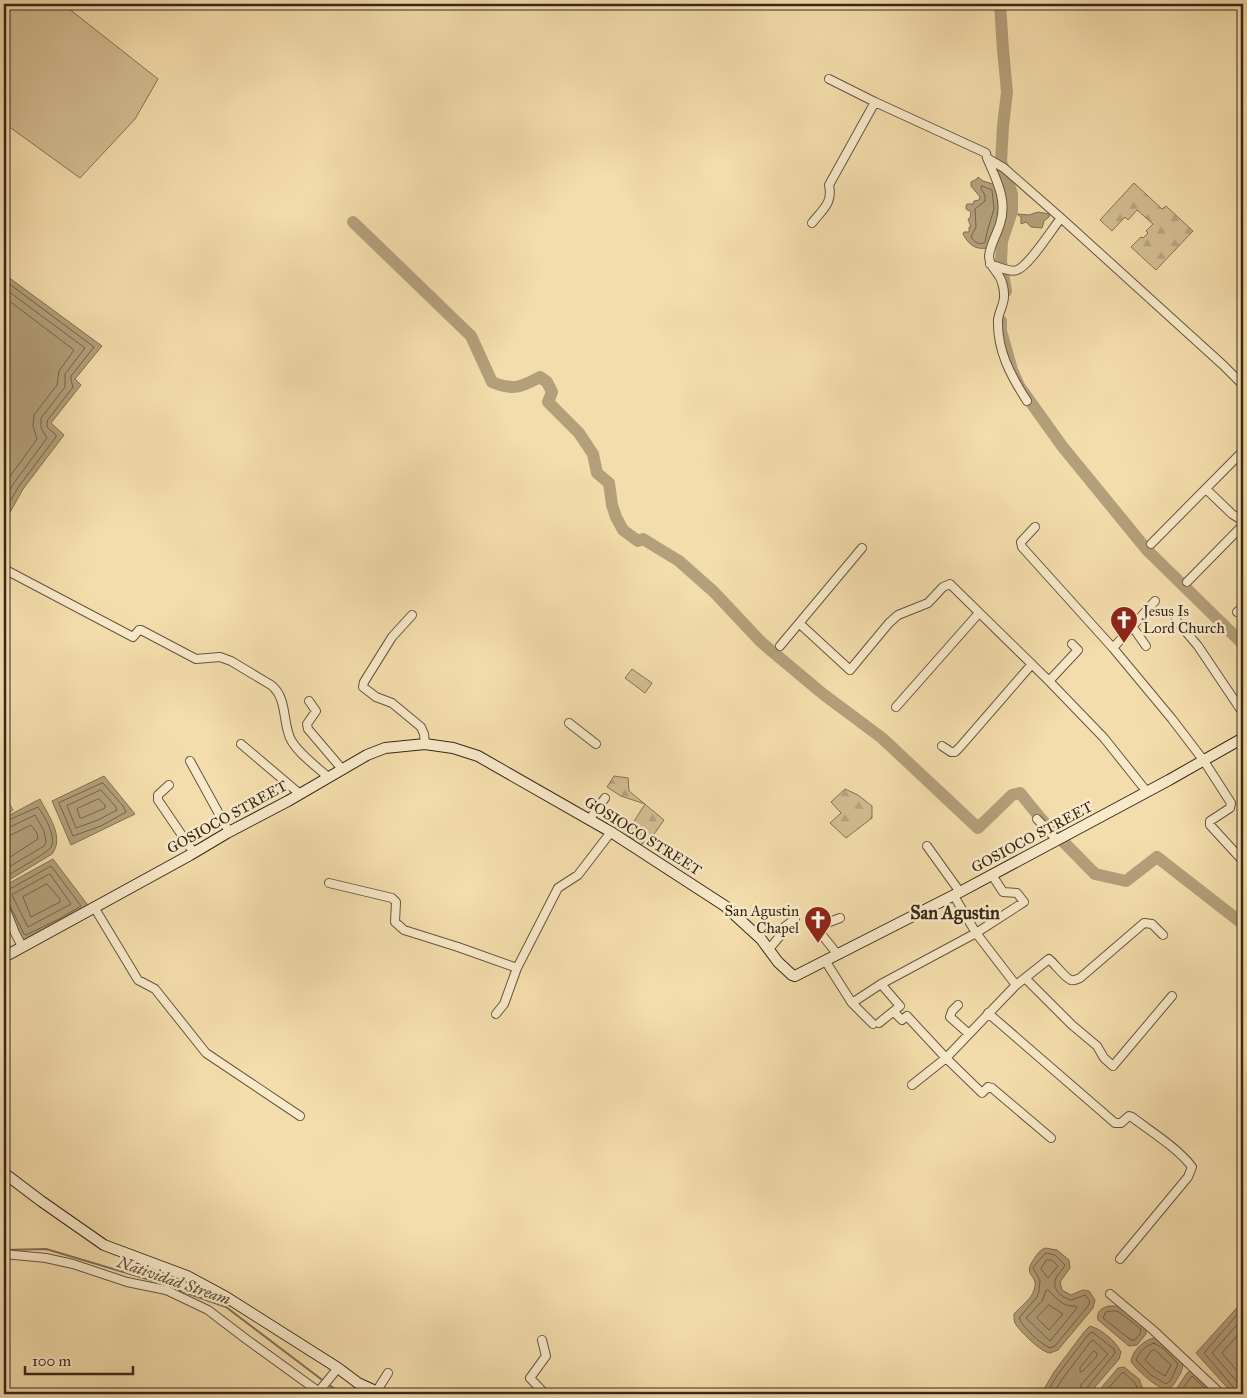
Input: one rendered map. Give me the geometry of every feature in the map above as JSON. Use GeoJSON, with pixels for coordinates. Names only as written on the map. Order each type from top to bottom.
{"type":"FeatureCollection","features":[{"type":"Feature","properties":{"kind":"street"},"geometry":{"type":"LineString","coordinates":[[829,79],[986,153],[990,159],[1002,194],[1003,203],[1001,223],[989,255],[990,264],[1000,277],[1004,294],[998,318],[998,338],[1009,373],[1027,402]]}},
{"type":"Feature","properties":{"kind":"street"},"geometry":{"type":"LineString","coordinates":[[812,223],[829,202],[831,196],[829,185],[875,102]]}},
{"type":"Feature","properties":{"kind":"street"},"geometry":{"type":"LineString","coordinates":[[990,159],[1004,168],[1061,218],[1223,364],[1243,386]]}},
{"type":"Feature","properties":{"kind":"street"},"geometry":{"type":"LineString","coordinates":[[990,264],[1018,270],[1029,260],[1061,218]]}},
{"type":"Feature","properties":{"kind":"street"},"geometry":{"type":"LineString","coordinates":[[1151,544],[1243,451]]}},
{"type":"Feature","properties":{"kind":"street"},"geometry":{"type":"LineString","coordinates":[[1206,489],[1232,514],[1243,521]]}},
{"type":"Feature","properties":{"kind":"street"},"geometry":{"type":"LineString","coordinates":[[1187,582],[1243,525]]}},
{"type":"Feature","properties":{"kind":"street"},"geometry":{"type":"LineString","coordinates":[[1035,527],[1021,542],[1022,548],[1113,648],[1204,761],[1231,803],[1230,808],[1210,822],[1210,825],[1243,862]]}},
{"type":"Feature","properties":{"kind":"street"},"geometry":{"type":"LineString","coordinates":[[780,646],[862,548]]}},
{"type":"Feature","properties":{"kind":"street"},"geometry":{"type":"LineString","coordinates":[[4,569],[133,637],[139,630],[142,630],[196,659],[220,657],[231,661],[271,685],[277,690],[280,697],[287,730],[292,743],[328,777]]}},
{"type":"Feature","properties":{"kind":"street"},"geometry":{"type":"LineString","coordinates":[[800,624],[850,670],[889,623],[898,615],[928,602],[943,587],[950,584],[1049,681],[1118,753],[1147,792]]}},
{"type":"Feature","properties":{"kind":"street"},"geometry":{"type":"LineString","coordinates":[[1113,648],[1155,601]]}},
{"type":"Feature","properties":{"kind":"street"},"geometry":{"type":"LineString","coordinates":[[896,707],[980,613]]}},
{"type":"Feature","properties":{"kind":"street"},"geometry":{"type":"LineString","coordinates":[[412,615],[392,637],[364,682],[364,687],[376,698],[392,703],[421,727],[425,744]]}},
{"type":"Feature","properties":{"kind":"street"},"geometry":{"type":"LineString","coordinates":[[1176,620],[1198,646],[1243,713]]}},
{"type":"Feature","properties":{"kind":"street"},"geometry":{"type":"LineString","coordinates":[[1132,626],[1146,646]]}},
{"type":"Feature","properties":{"kind":"street"},"geometry":{"type":"LineString","coordinates":[[1049,681],[1078,650],[1072,644]]}},
{"type":"Feature","properties":{"kind":"street"},"geometry":{"type":"LineString","coordinates":[[942,746],[950,752],[955,752],[1032,664]]}},
{"type":"Feature","properties":{"kind":"street"},"geometry":{"type":"LineString","coordinates":[[309,702],[316,711],[307,724],[307,728],[342,768]]}},
{"type":"Feature","properties":{"kind":"street"},"geometry":{"type":"LineString","coordinates":[[569,723],[596,744]]}},
{"type":"Feature","properties":{"kind":"street","name":"GOSIOCO STREET"},"geometry":{"type":"LineString","coordinates":[[4,957],[300,794],[366,755],[385,748],[425,744],[453,748],[478,756],[611,832],[628,845],[725,906],[769,949],[778,962],[792,975],[796,976],[957,894],[1204,761],[1243,738]]}},
{"type":"Feature","properties":{"kind":"street"},"geometry":{"type":"LineString","coordinates":[[241,744],[300,794]]}},
{"type":"Feature","properties":{"kind":"street"},"geometry":{"type":"LineString","coordinates":[[190,761],[229,832]]}},
{"type":"Feature","properties":{"kind":"street"},"geometry":{"type":"LineString","coordinates":[[169,785],[158,795],[158,800],[194,853]]}},
{"type":"Feature","properties":{"kind":"street"},"geometry":{"type":"LineString","coordinates":[[589,820],[604,798]]}},
{"type":"Feature","properties":{"kind":"street"},"geometry":{"type":"LineString","coordinates":[[1037,819],[1060,839]]}},
{"type":"Feature","properties":{"kind":"street"},"geometry":{"type":"LineString","coordinates":[[496,1014],[504,1004],[518,968],[558,888],[578,875],[611,832]]}},
{"type":"Feature","properties":{"kind":"street"},"geometry":{"type":"LineString","coordinates":[[927,846],[957,894],[976,933],[1016,985]]}},
{"type":"Feature","properties":{"kind":"street"},"geometry":{"type":"LineString","coordinates":[[852,1003],[881,984],[976,933],[1024,902],[1017,893],[1003,892],[992,875]]}},
{"type":"Feature","properties":{"kind":"street"},"geometry":{"type":"LineString","coordinates":[[329,883],[392,898],[396,902],[395,922],[404,930],[518,968]]}},
{"type":"Feature","properties":{"kind":"street"},"geometry":{"type":"LineString","coordinates":[[4,905],[22,946]]}},
{"type":"Feature","properties":{"kind":"street"},"geometry":{"type":"LineString","coordinates":[[94,907],[138,980],[155,989],[206,1054],[300,1116]]}},
{"type":"Feature","properties":{"kind":"street"},"geometry":{"type":"LineString","coordinates":[[838,955],[820,930],[822,925],[840,918]]}},
{"type":"Feature","properties":{"kind":"street"},"geometry":{"type":"LineString","coordinates":[[769,949],[780,936],[782,929],[795,919]]}},
{"type":"Feature","properties":{"kind":"street"},"geometry":{"type":"LineString","coordinates":[[912,1085],[946,1058],[1016,985],[1049,959],[1071,980],[1077,979],[1144,923],[1152,924],[1163,935]]}},
{"type":"Feature","properties":{"kind":"street"},"geometry":{"type":"LineString","coordinates":[[826,962],[852,1003],[876,1023],[900,1006],[881,984]]}},
{"type":"Feature","properties":{"kind":"street"},"geometry":{"type":"LineString","coordinates":[[1025,978],[1097,1046],[1104,1058],[1113,1066],[1172,996]]}},
{"type":"Feature","properties":{"kind":"street"},"geometry":{"type":"LineString","coordinates":[[958,1005],[950,1017],[969,1034]]}},
{"type":"Feature","properties":{"kind":"street"},"geometry":{"type":"LineString","coordinates":[[894,1012],[902,1020],[907,1016],[981,1092],[984,1092],[988,1087],[992,1088],[1051,1138]]}},
{"type":"Feature","properties":{"kind":"street"},"geometry":{"type":"LineString","coordinates":[[988,1013],[1115,1123],[1121,1123],[1129,1116],[1132,1117],[1182,1156],[1192,1167],[1188,1177],[1120,1259]]}},
{"type":"Feature","properties":{"kind":"street"},"geometry":{"type":"LineString","coordinates":[[4,1173],[104,1245],[187,1276],[226,1297],[338,1368],[358,1383],[379,1393],[388,1373]]}},
{"type":"Feature","properties":{"kind":"street"},"geometry":{"type":"LineString","coordinates":[[4,1254],[46,1258],[73,1264],[127,1282],[166,1290],[208,1310],[246,1339],[322,1390],[338,1368]]}},
{"type":"Feature","properties":{"kind":"street"},"geometry":{"type":"LineString","coordinates":[[1110,1294],[1153,1330],[1221,1394]]}},
{"type":"Feature","properties":{"kind":"street"},"geometry":{"type":"LineString","coordinates":[[542,1340],[546,1356],[530,1378],[545,1394]]}},
{"type":"Feature","properties":{"kind":"green space"},"geometry":{"type":"Polygon","coordinates":[[[4,4],[63,4],[158,79],[135,119],[80,178],[4,123],[4,4]]]}},
{"type":"Feature","properties":{"kind":"green space"},"geometry":{"type":"Polygon","coordinates":[[[1134,183],[1162,209],[1166,206],[1193,231],[1156,270],[1131,247],[1148,233],[1146,231],[1153,224],[1137,210],[1128,220],[1125,217],[1112,231],[1100,220],[1134,183]]]}},
{"type":"Feature","properties":{"kind":"green space"},"geometry":{"type":"Polygon","coordinates":[[[632,669],[652,683],[645,693],[625,678],[632,669]]]}},
{"type":"Feature","properties":{"kind":"green space"},"geometry":{"type":"Polygon","coordinates":[[[614,776],[628,778],[629,791],[644,804],[621,796],[607,787],[614,776]]]}},
{"type":"Feature","properties":{"kind":"green space"},"geometry":{"type":"Polygon","coordinates":[[[845,789],[858,795],[872,806],[872,818],[846,838],[830,823],[841,813],[831,802],[845,789]]]}},
{"type":"Feature","properties":{"kind":"green space"},"geometry":{"type":"Polygon","coordinates":[[[4,794],[13,810],[4,816],[4,794]]]}},
{"type":"Feature","properties":{"kind":"green space"},"geometry":{"type":"Polygon","coordinates":[[[645,804],[664,820],[652,837],[647,837],[641,846],[626,834],[645,804]]]}},
{"type":"Feature","properties":{"kind":"water"},"geometry":{"type":"Polygon","coordinates":[[[978,177],[983,181],[996,185],[998,193],[998,217],[988,248],[973,246],[963,234],[964,232],[969,232],[969,227],[971,227],[968,219],[971,212],[966,209],[966,206],[967,204],[973,204],[980,197],[971,186],[971,182],[978,177]]]}},
{"type":"Feature","properties":{"kind":"water"},"geometry":{"type":"Polygon","coordinates":[[[1038,212],[1050,214],[1044,221],[1042,228],[1031,227],[1026,222],[1021,224],[1021,217],[1017,214],[1029,215],[1038,212]]]}},
{"type":"Feature","properties":{"kind":"water"},"geometry":{"type":"Polygon","coordinates":[[[4,274],[102,346],[75,379],[81,385],[51,423],[64,435],[23,489],[4,523],[4,274]]]}},
{"type":"Feature","properties":{"kind":"water"},"geometry":{"type":"Polygon","coordinates":[[[104,776],[135,814],[71,845],[52,801],[104,776]]]}},
{"type":"Feature","properties":{"kind":"water"},"geometry":{"type":"Polygon","coordinates":[[[40,799],[54,826],[57,840],[56,847],[52,854],[4,883],[4,818],[40,799]]]}},
{"type":"Feature","properties":{"kind":"water"},"geometry":{"type":"Polygon","coordinates":[[[53,859],[90,908],[22,942],[7,908],[4,886],[53,859]]]}},
{"type":"Feature","properties":{"kind":"water"},"geometry":{"type":"Polygon","coordinates":[[[1045,1248],[1057,1250],[1069,1260],[1070,1268],[1060,1282],[1062,1290],[1071,1295],[1083,1290],[1089,1291],[1095,1300],[1093,1308],[1058,1350],[1050,1353],[1037,1346],[1028,1338],[1016,1325],[1014,1318],[1014,1314],[1033,1294],[1035,1281],[1029,1269],[1037,1254],[1045,1248]]]}},
{"type":"Feature","properties":{"kind":"water"},"geometry":{"type":"Polygon","coordinates":[[[1243,1301],[1243,1394],[1233,1394],[1196,1353],[1243,1301]]]}},
{"type":"Feature","properties":{"kind":"water"},"geometry":{"type":"Polygon","coordinates":[[[1109,1306],[1118,1306],[1146,1328],[1146,1334],[1137,1345],[1129,1346],[1098,1320],[1100,1311],[1109,1306]]]}},
{"type":"Feature","properties":{"kind":"water"},"geometry":{"type":"Polygon","coordinates":[[[1090,1326],[1103,1333],[1116,1344],[1121,1352],[1119,1359],[1089,1394],[1041,1394],[1054,1372],[1090,1326]]]}},
{"type":"Feature","properties":{"kind":"water"},"geometry":{"type":"Polygon","coordinates":[[[1154,1338],[1159,1339],[1182,1361],[1181,1373],[1173,1386],[1168,1389],[1147,1378],[1131,1361],[1134,1353],[1140,1346],[1154,1338]]]}},
{"type":"Feature","properties":{"kind":"water"},"geometry":{"type":"Polygon","coordinates":[[[1124,1367],[1139,1379],[1145,1394],[1096,1394],[1118,1368],[1124,1367]]]}},
{"type":"Feature","properties":{"kind":"water"},"geometry":{"type":"Polygon","coordinates":[[[1191,1370],[1218,1394],[1173,1394],[1191,1370]]]}},
{"type":"Feature","properties":{"kind":"waterway"},"geometry":{"type":"LineString","coordinates":[[1000,4],[1007,92],[1001,162],[1012,194],[1012,211],[1002,241],[1001,262],[1006,291]]}},
{"type":"Feature","properties":{"kind":"waterway"},"geometry":{"type":"LineString","coordinates":[[353,222],[471,336],[492,382],[512,387],[517,387],[540,377],[547,382],[552,392],[548,402],[579,433],[593,454],[597,473],[609,483],[612,505],[623,530],[638,541],[643,539],[679,561],[714,592],[761,642],[823,694],[882,738],[978,828],[1012,795],[1020,793],[1042,820],[1095,874],[1126,881],[1157,857],[1243,924]]}},
{"type":"Feature","properties":{"kind":"waterway"},"geometry":{"type":"LineString","coordinates":[[1001,321],[1001,331],[1012,370],[1019,386],[1062,446],[1147,550],[1243,644]]}},
{"type":"Feature","properties":{"kind":"waterway","name":"Natividad Stream"},"geometry":{"type":"LineString","coordinates":[[4,1250],[46,1249],[147,1279],[226,1307],[325,1382]]}},
{"type":"Feature","properties":{"kind":"waterway","name":"Natividad Stream"},"geometry":{"type":"LineString","coordinates":[[328,1384],[341,1394]]}},
{"type":"Feature","properties":{"kind":"place","name":"Jesus Is Lord Church"},"geometry":{"type":"Point","coordinates":[1124,644]}},
{"type":"Feature","properties":{"kind":"place","name":"San Agustin Chapel"},"geometry":{"type":"Point","coordinates":[818,944]}},
{"type":"Feature","properties":{"kind":"district","name":"San Agustin"},"geometry":{"type":"Point","coordinates":[955,913]}}]}
